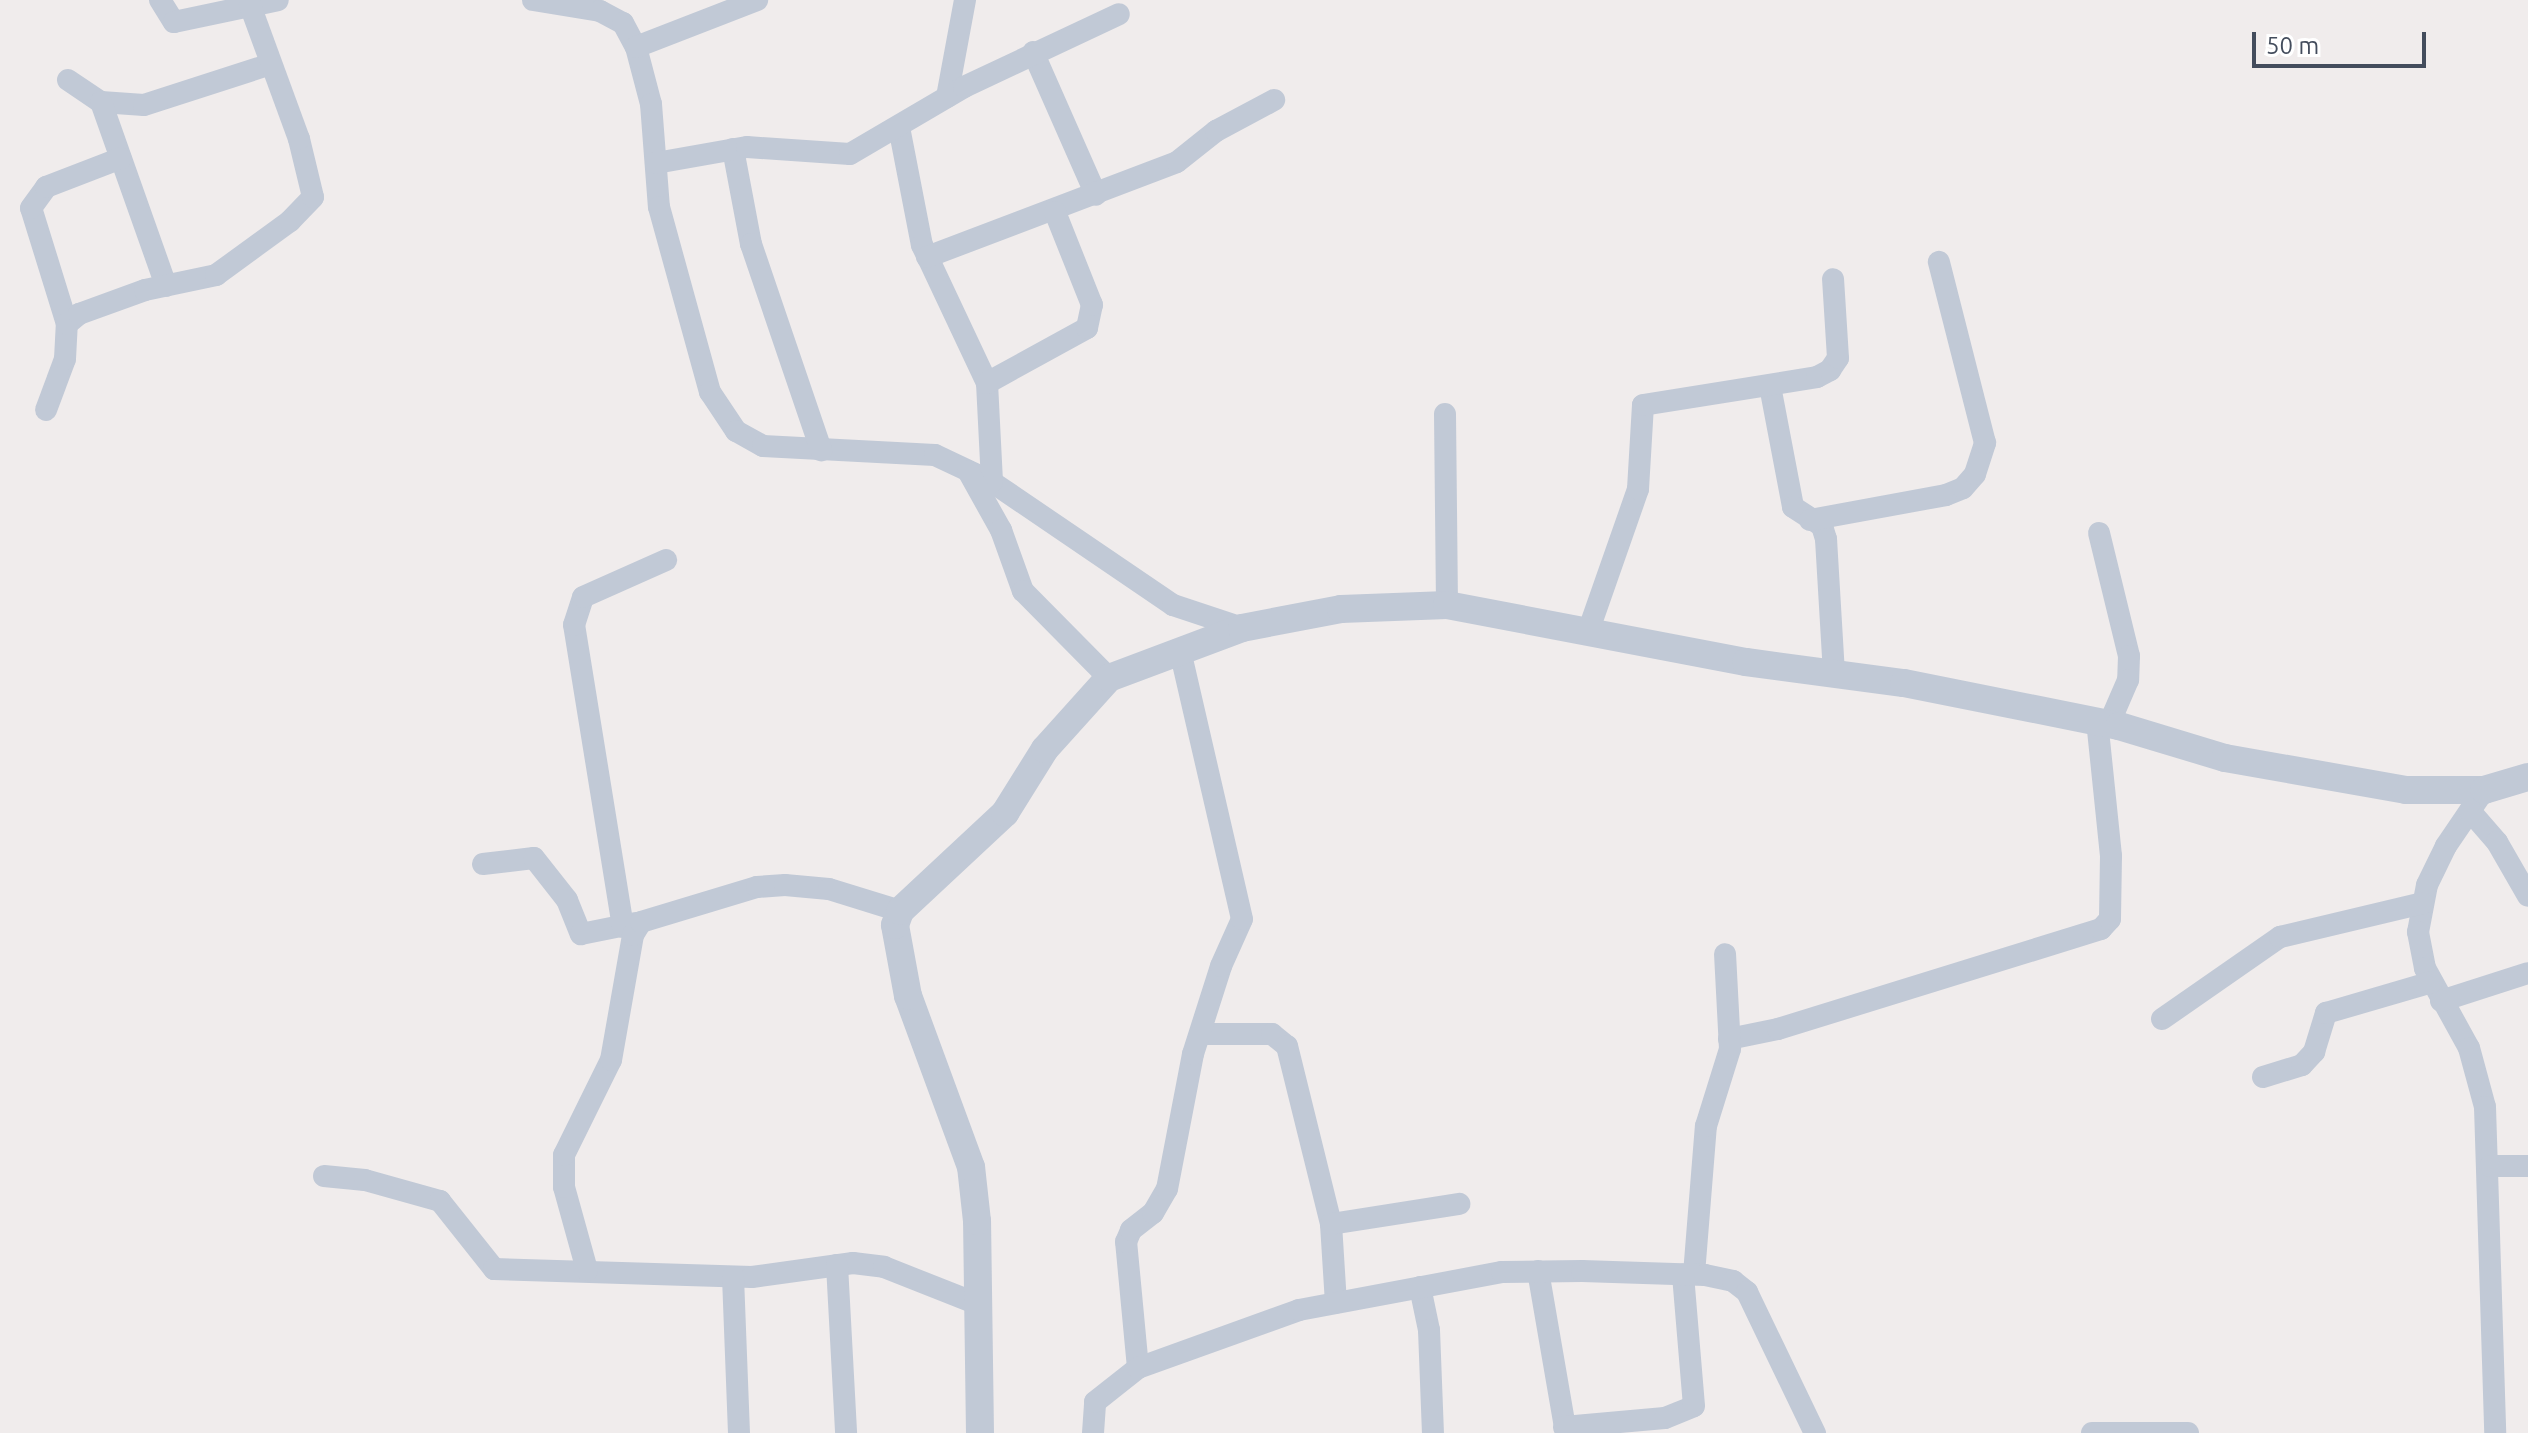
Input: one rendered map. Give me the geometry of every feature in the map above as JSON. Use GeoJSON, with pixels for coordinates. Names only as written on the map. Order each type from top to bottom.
{"type":"FeatureCollection","features":[{"type":"Feature","properties":{"kind":"street"},"geometry":{"type":"LineString","coordinates":[[160,0],[174,22],[278,0]]}},
{"type":"Feature","properties":{"kind":"street"},"geometry":{"type":"LineString","coordinates":[[533,0],[600,11],[623,23]]}},
{"type":"Feature","properties":{"kind":"street"},"geometry":{"type":"LineString","coordinates":[[624,0],[623,23],[636,47],[651,104],[659,207],[710,392],[736,431],[763,446],[935,455],[992,482],[1173,605],[1242,628]]}},
{"type":"Feature","properties":{"kind":"street"},"geometry":{"type":"LineString","coordinates":[[636,47],[757,0]]}},
{"type":"Feature","properties":{"kind":"street"},"geometry":{"type":"LineString","coordinates":[[947,97],[965,0]]}},
{"type":"Feature","properties":{"kind":"street"},"geometry":{"type":"LineString","coordinates":[[67,324],[113,299],[200,281],[232,266],[306,208],[313,197],[299,139],[250,5]]}},
{"type":"Feature","properties":{"kind":"street"},"geometry":{"type":"LineString","coordinates":[[656,163],[733,149],[850,154],[947,97],[1033,52],[1119,14]]}},
{"type":"Feature","properties":{"kind":"street"},"geometry":{"type":"LineString","coordinates":[[1033,52],[1096,195]]}},
{"type":"Feature","properties":{"kind":"street"},"geometry":{"type":"LineString","coordinates":[[68,80],[101,102],[144,105],[271,64]]}},
{"type":"Feature","properties":{"kind":"street"},"geometry":{"type":"LineString","coordinates":[[927,257],[1055,212],[1177,162],[1216,131],[1274,100]]}},
{"type":"Feature","properties":{"kind":"street"},"geometry":{"type":"LineString","coordinates":[[101,102],[166,286]]}},
{"type":"Feature","properties":{"kind":"street"},"geometry":{"type":"LineString","coordinates":[[899,127],[927,257],[987,383],[992,482]]}},
{"type":"Feature","properties":{"kind":"street"},"geometry":{"type":"LineString","coordinates":[[733,149],[751,244],[821,450]]}},
{"type":"Feature","properties":{"kind":"street"},"geometry":{"type":"LineString","coordinates":[[46,410],[65,359],[67,324],[31,208],[46,187],[121,158]]}},
{"type":"Feature","properties":{"kind":"street"},"geometry":{"type":"LineString","coordinates":[[987,383],[1087,328],[1092,305],[1055,212]]}},
{"type":"Feature","properties":{"kind":"street"},"geometry":{"type":"LineString","coordinates":[[1810,520],[1946,495],[1963,488],[1975,474],[1985,443],[1939,262]]}},
{"type":"Feature","properties":{"kind":"street"},"geometry":{"type":"LineString","coordinates":[[1588,632],[1638,489],[1643,405],[1655,399],[1770,386],[1817,377],[1838,358],[1833,279]]}},
{"type":"Feature","properties":{"kind":"street"},"geometry":{"type":"LineString","coordinates":[[1770,386],[1793,507],[1822,526],[1826,539],[1834,674]]}},
{"type":"Feature","properties":{"kind":"street"},"geometry":{"type":"LineString","coordinates":[[1445,414],[1447,605]]}},
{"type":"Feature","properties":{"kind":"street"},"geometry":{"type":"LineString","coordinates":[[968,471],[1001,530],[1023,591],[1109,678]]}},
{"type":"Feature","properties":{"kind":"street"},"geometry":{"type":"LineString","coordinates":[[1729,1039],[1778,1029],[2101,929],[2110,919],[2111,856],[2103,723],[2128,680],[2129,656],[2099,533]]}},
{"type":"Feature","properties":{"kind":"street"},"geometry":{"type":"LineString","coordinates":[[587,1270],[564,1187],[564,1155],[611,1060],[633,935],[574,625],[583,597],[666,560]]}},
{"type":"Feature","properties":{"kind":"street"},"geometry":{"type":"LineString","coordinates":[[980,1433],[975,1303],[977,1221],[971,1167],[908,996],[895,925],[900,911],[1005,813],[1045,749],[1109,678],[1242,628],[1341,609],[1447,605],[2103,723],[2225,758],[2477,800]]}},
{"type":"Feature","properties":{"kind":"street"},"geometry":{"type":"LineString","coordinates":[[1138,1368],[1126,1242],[1131,1230],[1153,1213],[1167,1189],[1201,1034],[1221,966],[1242,919],[1206,782],[1180,651]]}},
{"type":"Feature","properties":{"kind":"street"},"geometry":{"type":"LineString","coordinates":[[2495,1433],[2490,1166],[2480,1077],[2437,992],[2418,932],[2423,903],[2446,846],[2477,800],[2528,777]]}},
{"type":"Feature","properties":{"kind":"street"},"geometry":{"type":"LineString","coordinates":[[2477,800],[2528,896]]}},
{"type":"Feature","properties":{"kind":"street"},"geometry":{"type":"LineString","coordinates":[[483,864],[534,858],[567,900],[581,934],[632,925],[757,887],[785,885],[829,889],[900,911]]}},
{"type":"Feature","properties":{"kind":"street"},"geometry":{"type":"LineString","coordinates":[[2162,1019],[2280,937],[2307,926],[2423,903]]}},
{"type":"Feature","properties":{"kind":"street"},"geometry":{"type":"LineString","coordinates":[[1538,1271],[1565,1430],[1665,1418],[1694,1406],[1688,1274],[1706,1126],[1728,1068],[1725,954]]}},
{"type":"Feature","properties":{"kind":"street"},"geometry":{"type":"LineString","coordinates":[[2263,1077],[2302,1065],[2314,1052],[2326,1013],[2528,973]]}},
{"type":"Feature","properties":{"kind":"street"},"geometry":{"type":"LineString","coordinates":[[1201,1034],[1281,1037],[1331,1224],[1336,1303]]}},
{"type":"Feature","properties":{"kind":"street"},"geometry":{"type":"LineString","coordinates":[[2490,1166],[2528,1166]]}},
{"type":"Feature","properties":{"kind":"street"},"geometry":{"type":"LineString","coordinates":[[324,1176],[365,1180],[440,1201],[453,1212],[481,1258],[494,1269],[733,1277],[837,1265],[884,1267],[975,1303]]}},
{"type":"Feature","properties":{"kind":"street"},"geometry":{"type":"LineString","coordinates":[[1331,1224],[1459,1204]]}},
{"type":"Feature","properties":{"kind":"street"},"geometry":{"type":"LineString","coordinates":[[837,1265],[846,1433]]}},
{"type":"Feature","properties":{"kind":"street"},"geometry":{"type":"LineString","coordinates":[[1093,1433],[1095,1402],[1138,1368],[1299,1310],[1502,1272],[1538,1271],[1688,1274],[1733,1281],[1747,1292],[1815,1433]]}},
{"type":"Feature","properties":{"kind":"street"},"geometry":{"type":"LineString","coordinates":[[733,1277],[739,1433]]}},
{"type":"Feature","properties":{"kind":"street"},"geometry":{"type":"LineString","coordinates":[[1420,1287],[1429,1330],[1433,1433]]}},
{"type":"Feature","properties":{"kind":"street"},"geometry":{"type":"LineString","coordinates":[[2092,1433],[2188,1433]]}}]}
